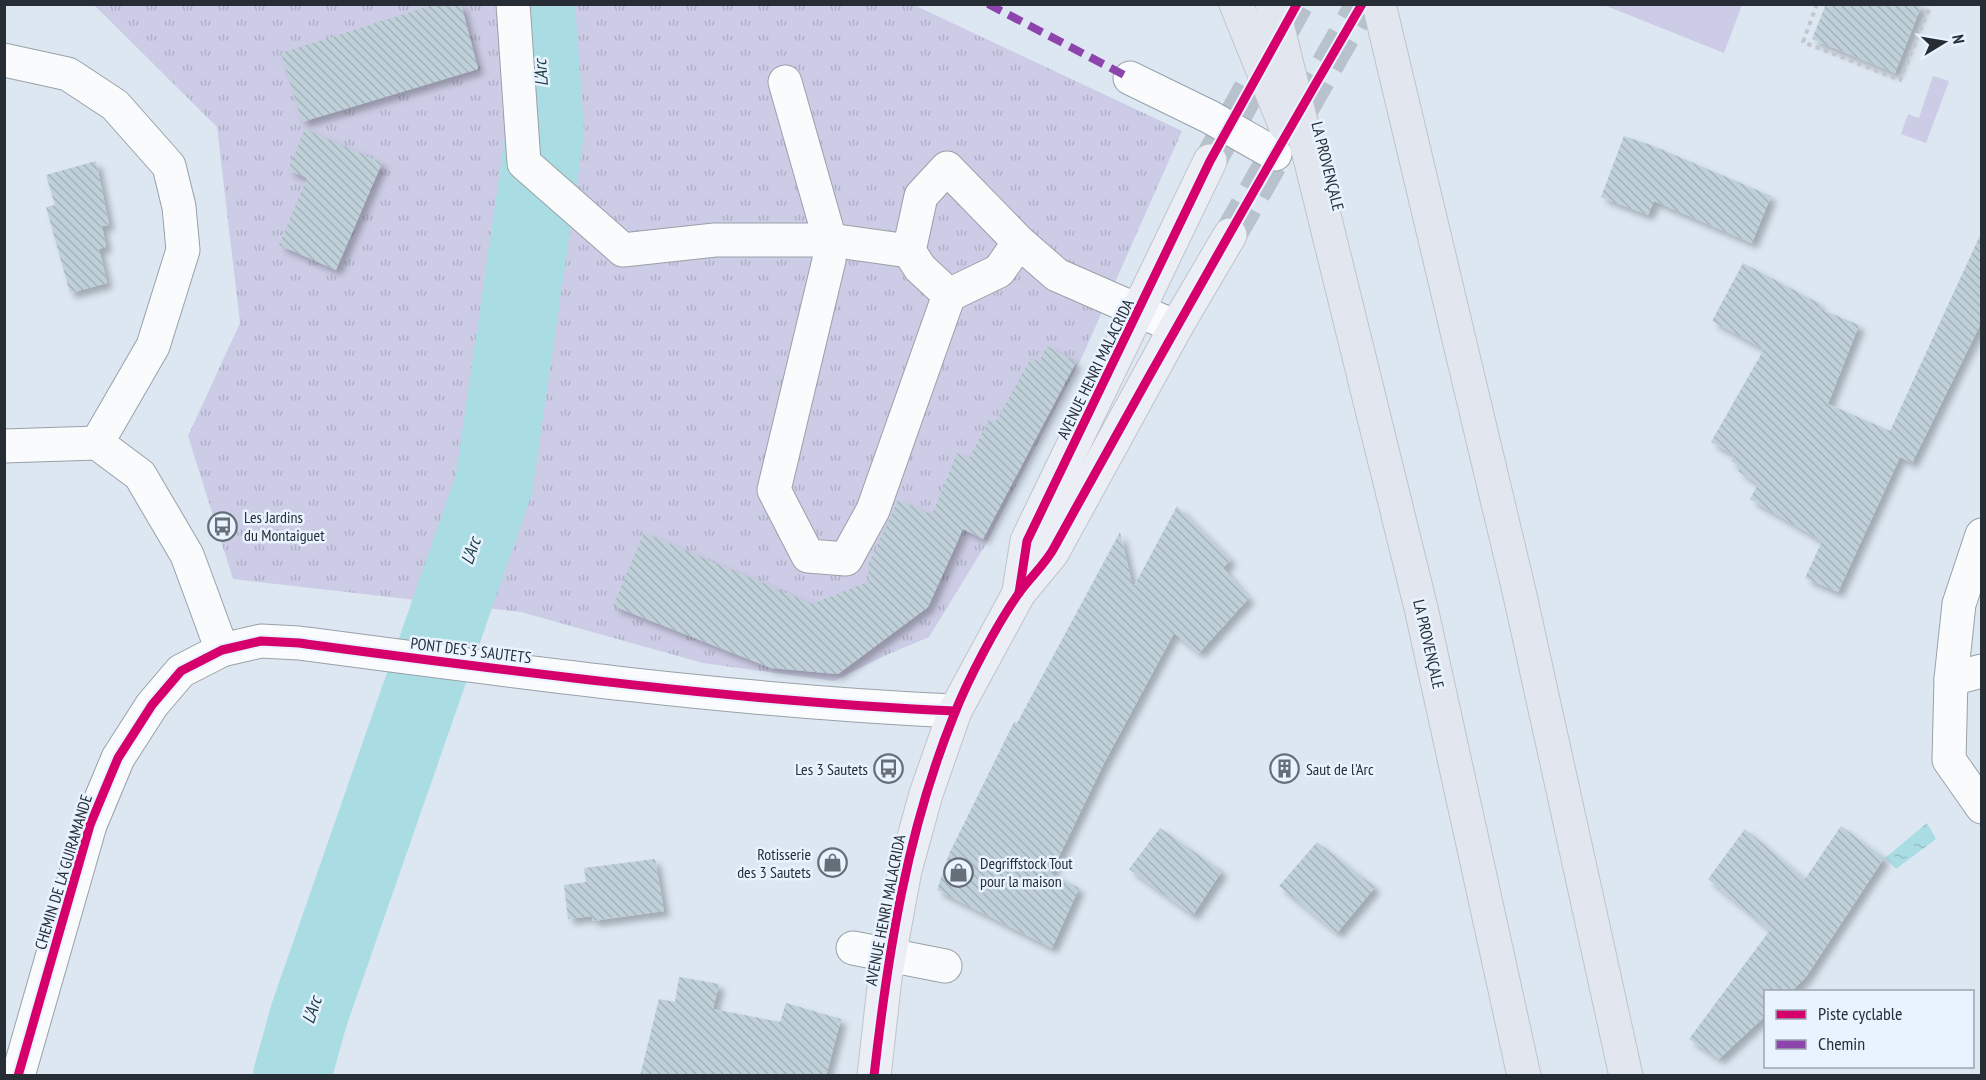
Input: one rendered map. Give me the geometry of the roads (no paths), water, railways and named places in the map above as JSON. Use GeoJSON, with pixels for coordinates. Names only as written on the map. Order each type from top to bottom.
{"type":"FeatureCollection","features":[{"type":"Feature","properties":{"kind":"highway"},"geometry":{"type":"LineString","coordinates":[[1236,4],[1328,230]]}},
{"type":"Feature","properties":{"kind":"highway","name":"LA PROVENÇALE"},"geometry":{"type":"LineString","coordinates":[[1272,4],[1421,608],[1524,1076]]}},
{"type":"Feature","properties":{"kind":"highway"},"geometry":{"type":"LineString","coordinates":[[1379,4],[1518,591],[1626,1076]]}},
{"type":"Feature","properties":{"kind":"main road","name":"AVENUE HENRI MALACRIDA"},"geometry":{"type":"LineString","coordinates":[[1019,593],[1027,541],[1210,161]]}},
{"type":"Feature","properties":{"kind":"main road","name":"AVENUE HENRI MALACRIDA"},"geometry":{"type":"LineString","coordinates":[[874,1076],[904,870],[926,794],[955,711],[1019,593],[1052,553],[1176,327],[1230,235]]}},
{"type":"Feature","properties":{"kind":"street"},"geometry":{"type":"LineString","coordinates":[[513,4],[524,163],[570,201],[622,250],[715,240],[830,240],[909,251]]}},
{"type":"Feature","properties":{"kind":"street"},"geometry":{"type":"LineString","coordinates":[[4,60],[68,74],[116,105],[169,166],[179,207],[183,249],[153,346],[97,443]]}},
{"type":"Feature","properties":{"kind":"street"},"geometry":{"type":"LineString","coordinates":[[1130,78],[1210,117],[1275,154]]}},
{"type":"Feature","properties":{"kind":"street"},"geometry":{"type":"LineString","coordinates":[[785,82],[830,240],[829,260],[774,490],[808,556],[846,559],[873,510],[949,295],[999,271],[1019,242]]}},
{"type":"Feature","properties":{"kind":"street"},"geometry":{"type":"LineString","coordinates":[[949,295],[920,268],[909,251],[921,196],[947,168],[1019,242],[1057,275],[1176,327]]}},
{"type":"Feature","properties":{"kind":"street"},"geometry":{"type":"LineString","coordinates":[[4,446],[97,443],[141,475],[187,555],[222,650]]}},
{"type":"Feature","properties":{"kind":"street"},"geometry":{"type":"LineString","coordinates":[[1982,535],[1959,604],[1966,675],[1949,760],[1982,807]]}},
{"type":"Feature","properties":{"kind":"street","name":"PONT DES 3 SAUTETS"},"geometry":{"type":"LineString","coordinates":[[222,650],[261,641],[299,643],[639,687],[865,707],[955,711]]}},
{"type":"Feature","properties":{"kind":"street","name":"CHEMIN DE LA GUIRAMANDE"},"geometry":{"type":"LineString","coordinates":[[18,1076],[90,825],[118,758],[152,705],[182,671],[222,650]]}},
{"type":"Feature","properties":{"kind":"street"},"geometry":{"type":"LineString","coordinates":[[853,948],[945,966]]}},
{"type":"Feature","properties":{"kind":"water"},"geometry":{"type":"Polygon","coordinates":[[[1927,823],[1936,839],[1896,869],[1885,858],[1927,823]]]}},
{"type":"Feature","properties":{"kind":"waterway","name":"L'Arc"},"geometry":{"type":"LineString","coordinates":[[292,1076],[309,1015],[494,484],[545,132],[536,4]]}},
{"type":"Feature","properties":{"kind":"tunnel"},"geometry":{"type":"LineString","coordinates":[[1210,161],[1297,4]]}},
{"type":"Feature","properties":{"kind":"tunnel"},"geometry":{"type":"LineString","coordinates":[[1230,235],[1362,4]]}},
{"type":"Feature","properties":{"kind":"place","name":"Les Jardins du Montaiguet"},"geometry":{"type":"Point","coordinates":[223,526]}},
{"type":"Feature","properties":{"kind":"place","name":"Les 3 Sautets"},"geometry":{"type":"Point","coordinates":[889,769]}},
{"type":"Feature","properties":{"kind":"place","name":"Saut de l'Arc"},"geometry":{"type":"Point","coordinates":[1285,769]}},
{"type":"Feature","properties":{"kind":"place","name":"Rotisserie des 3 Sautets"},"geometry":{"type":"Point","coordinates":[832,863]}},
{"type":"Feature","properties":{"kind":"place","name":"Degriffstock Tout pour la maison"},"geometry":{"type":"Point","coordinates":[959,872]}}]}
